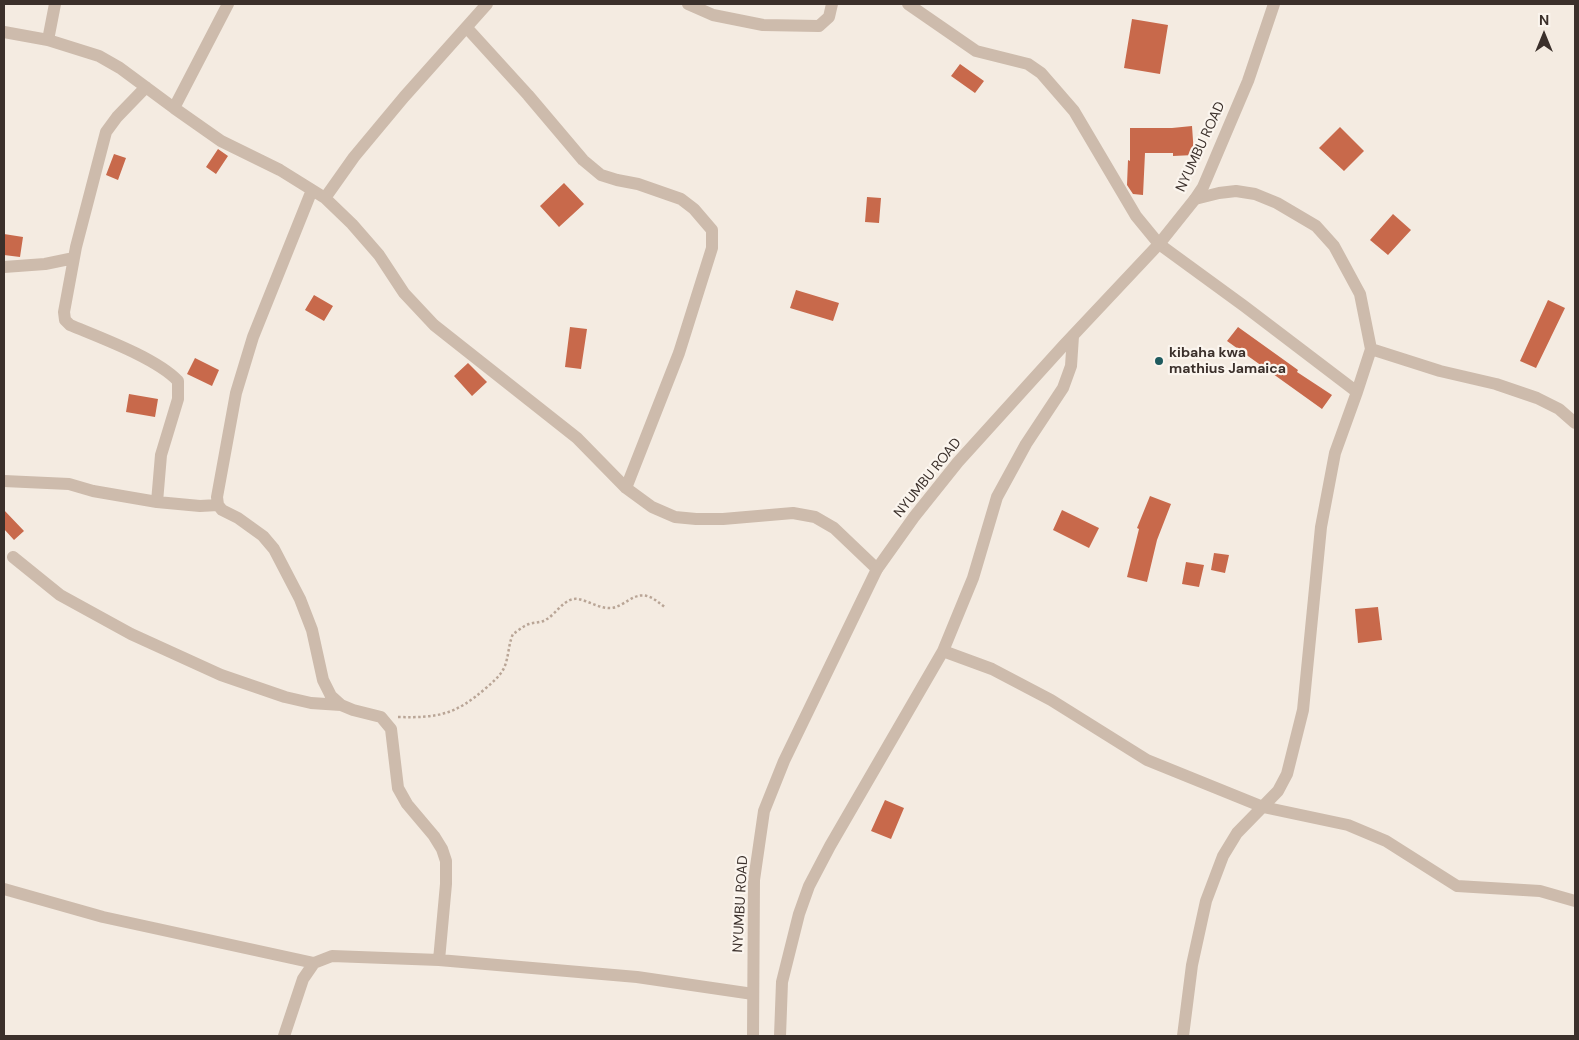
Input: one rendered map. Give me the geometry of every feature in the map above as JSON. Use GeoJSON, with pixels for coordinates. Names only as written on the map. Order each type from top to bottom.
{"type":"FeatureCollection","features":[{"type":"Feature","properties":{"kind":"street"},"geometry":{"type":"LineString","coordinates":[[48,40],[55,4]]}},
{"type":"Feature","properties":{"kind":"street"},"geometry":{"type":"LineString","coordinates":[[174,108],[228,4]]}},
{"type":"Feature","properties":{"kind":"street"},"geometry":{"type":"LineString","coordinates":[[325,198],[354,157],[404,97],[487,4]]}},
{"type":"Feature","properties":{"kind":"street"},"geometry":{"type":"LineString","coordinates":[[688,4],[713,15],[763,24],[819,26],[829,17],[832,4]]}},
{"type":"Feature","properties":{"kind":"street"},"geometry":{"type":"LineString","coordinates":[[908,4],[976,51],[1028,64],[1041,73],[1074,111],[1136,216],[1159,244],[1357,392]]}},
{"type":"Feature","properties":{"kind":"street","name":"NYUMBU ROAD"},"geometry":{"type":"LineString","coordinates":[[753,1036],[754,880],[764,810],[784,761],[877,568],[914,517],[958,462],[1159,244],[1196,199],[1203,187],[1248,81],[1274,4]]}},
{"type":"Feature","properties":{"kind":"street"},"geometry":{"type":"LineString","coordinates":[[467,28],[528,95],[583,160],[601,175],[638,184],[680,199],[694,209],[712,230],[712,248],[679,353],[626,488]]}},
{"type":"Feature","properties":{"kind":"street"},"geometry":{"type":"LineString","coordinates":[[4,32],[48,40],[99,56],[120,68],[221,141],[280,170],[325,198],[352,224],[379,255],[404,293],[434,325],[577,438],[626,488],[652,507],[675,517],[696,519],[723,520],[793,512],[815,517],[834,528],[877,568]]}},
{"type":"Feature","properties":{"kind":"street"},"geometry":{"type":"LineString","coordinates":[[146,87],[117,117],[106,132],[74,258],[64,312],[65,320],[70,325],[133,353],[171,374],[178,381],[178,399],[161,455],[156,502]]}},
{"type":"Feature","properties":{"kind":"street"},"geometry":{"type":"LineString","coordinates":[[312,190],[253,337],[236,393],[217,497],[218,505],[222,510],[238,518],[263,536],[274,549],[303,607],[312,630],[323,680],[332,696],[340,705]]}},
{"type":"Feature","properties":{"kind":"street"},"geometry":{"type":"LineString","coordinates":[[1184,1036],[1192,965],[1206,902],[1224,856],[1237,832],[1278,791],[1287,774],[1303,710],[1321,527],[1335,453],[1371,349],[1360,294],[1334,246],[1316,226],[1277,203],[1254,194],[1236,191],[1219,192],[1196,199]]}},
{"type":"Feature","properties":{"kind":"street"},"geometry":{"type":"LineString","coordinates":[[4,266],[45,264],[74,258]]}},
{"type":"Feature","properties":{"kind":"street"},"geometry":{"type":"LineString","coordinates":[[780,1036],[782,982],[808,886],[943,651],[973,578],[997,497],[1026,444],[1063,388],[1071,366],[1073,336]]}},
{"type":"Feature","properties":{"kind":"street"},"geometry":{"type":"LineString","coordinates":[[1371,349],[1440,371],[1496,384],[1537,398],[1559,409],[1575,423]]}},
{"type":"Feature","properties":{"kind":"street"},"geometry":{"type":"LineString","coordinates":[[4,481],[69,484],[93,491],[156,502],[200,506],[218,505]]}},
{"type":"Feature","properties":{"kind":"street"},"geometry":{"type":"LineString","coordinates":[[14,557],[60,595],[131,634],[221,675],[285,697],[311,703],[340,705],[381,717],[390,729],[398,788],[407,804],[434,836],[442,849],[446,861],[446,884],[439,960]]}},
{"type":"Feature","properties":{"kind":"street"},"geometry":{"type":"LineString","coordinates":[[943,651],[992,669],[1051,700],[1147,760],[1263,807],[1348,825],[1386,841],[1457,886],[1540,891],[1575,901]]}},
{"type":"Feature","properties":{"kind":"street"},"geometry":{"type":"LineString","coordinates":[[4,890],[103,917],[314,964]]}},
{"type":"Feature","properties":{"kind":"street"},"geometry":{"type":"LineString","coordinates":[[284,1036],[303,979],[314,964],[332,956],[439,960],[637,977],[753,994]]}},
{"type":"Feature","properties":{"kind":"path"},"geometry":{"type":"LineString","coordinates":[[381,717],[439,716],[454,711],[472,701],[503,670],[513,634],[528,624],[543,622],[548,619],[566,602],[577,599],[597,606],[611,608],[623,604],[636,595],[645,595],[652,597],[666,608]]}},
{"type":"Feature","properties":{"kind":"building"},"geometry":{"type":"Polygon","coordinates":[[[1132,19],[1168,25],[1160,74],[1124,68],[1132,19]]]}},
{"type":"Feature","properties":{"kind":"building"},"geometry":{"type":"Polygon","coordinates":[[[960,64],[984,81],[975,93],[951,76],[960,64]]]}},
{"type":"Feature","properties":{"kind":"building"},"geometry":{"type":"Polygon","coordinates":[[[1192,126],[1194,155],[1173,156],[1173,153],[1145,153],[1143,195],[1133,194],[1127,185],[1128,160],[1130,161],[1130,128],[1192,126]]]}},
{"type":"Feature","properties":{"kind":"building"},"geometry":{"type":"Polygon","coordinates":[[[1340,127],[1364,151],[1344,171],[1319,148],[1340,127]]]}},
{"type":"Feature","properties":{"kind":"building"},"geometry":{"type":"Polygon","coordinates":[[[218,149],[228,156],[216,174],[206,167],[218,149]]]}},
{"type":"Feature","properties":{"kind":"building"},"geometry":{"type":"Polygon","coordinates":[[[114,154],[126,158],[118,180],[106,175],[114,154]]]}},
{"type":"Feature","properties":{"kind":"building"},"geometry":{"type":"Polygon","coordinates":[[[564,183],[584,204],[559,227],[540,206],[564,183]]]}},
{"type":"Feature","properties":{"kind":"building"},"geometry":{"type":"Polygon","coordinates":[[[867,197],[881,198],[879,223],[865,222],[867,197]]]}},
{"type":"Feature","properties":{"kind":"building"},"geometry":{"type":"Polygon","coordinates":[[[1393,214],[1411,230],[1388,255],[1370,240],[1393,214]]]}},
{"type":"Feature","properties":{"kind":"building"},"geometry":{"type":"Polygon","coordinates":[[[4,234],[23,237],[20,257],[4,255],[4,234]]]}},
{"type":"Feature","properties":{"kind":"building"},"geometry":{"type":"Polygon","coordinates":[[[796,290],[839,303],[833,321],[790,308],[796,290]]]}},
{"type":"Feature","properties":{"kind":"building"},"geometry":{"type":"Polygon","coordinates":[[[314,295],[333,306],[324,321],[305,310],[314,295]]]}},
{"type":"Feature","properties":{"kind":"building"},"geometry":{"type":"Polygon","coordinates":[[[1548,300],[1565,308],[1536,368],[1520,361],[1548,300]]]}},
{"type":"Feature","properties":{"kind":"building"},"geometry":{"type":"Polygon","coordinates":[[[570,327],[587,329],[581,369],[565,367],[570,327]]]}},
{"type":"Feature","properties":{"kind":"building"},"geometry":{"type":"Polygon","coordinates":[[[1238,327],[1298,370],[1297,372],[1332,395],[1322,409],[1227,341],[1238,327]]]}},
{"type":"Feature","properties":{"kind":"building"},"geometry":{"type":"Polygon","coordinates":[[[195,358],[219,370],[212,386],[187,374],[195,358]]]}},
{"type":"Feature","properties":{"kind":"building"},"geometry":{"type":"Polygon","coordinates":[[[468,363],[487,382],[472,396],[454,376],[468,363]]]}},
{"type":"Feature","properties":{"kind":"building"},"geometry":{"type":"Polygon","coordinates":[[[129,394],[158,399],[155,417],[126,412],[129,394]]]}},
{"type":"Feature","properties":{"kind":"building"},"geometry":{"type":"Polygon","coordinates":[[[1150,496],[1171,504],[1157,540],[1147,582],[1127,577],[1139,529],[1137,528],[1150,496]]]}},
{"type":"Feature","properties":{"kind":"building"},"geometry":{"type":"Polygon","coordinates":[[[4,510],[24,531],[14,540],[4,529],[4,510]]]}},
{"type":"Feature","properties":{"kind":"building"},"geometry":{"type":"Polygon","coordinates":[[[1062,510],[1099,528],[1089,548],[1053,530],[1062,510]]]}},
{"type":"Feature","properties":{"kind":"building"},"geometry":{"type":"Polygon","coordinates":[[[1214,553],[1229,555],[1225,573],[1211,570],[1214,553]]]}},
{"type":"Feature","properties":{"kind":"building"},"geometry":{"type":"Polygon","coordinates":[[[1186,562],[1204,565],[1199,587],[1182,584],[1186,562]]]}},
{"type":"Feature","properties":{"kind":"building"},"geometry":{"type":"Polygon","coordinates":[[[1378,607],[1382,640],[1358,643],[1355,609],[1378,607]]]}},
{"type":"Feature","properties":{"kind":"building"},"geometry":{"type":"Polygon","coordinates":[[[885,800],[904,808],[891,839],[871,831],[885,800]]]}},
{"type":"Feature","properties":{"kind":"place","name":"kibaha kwa mathius Jamaica"},"geometry":{"type":"Point","coordinates":[1159,361]}}]}
